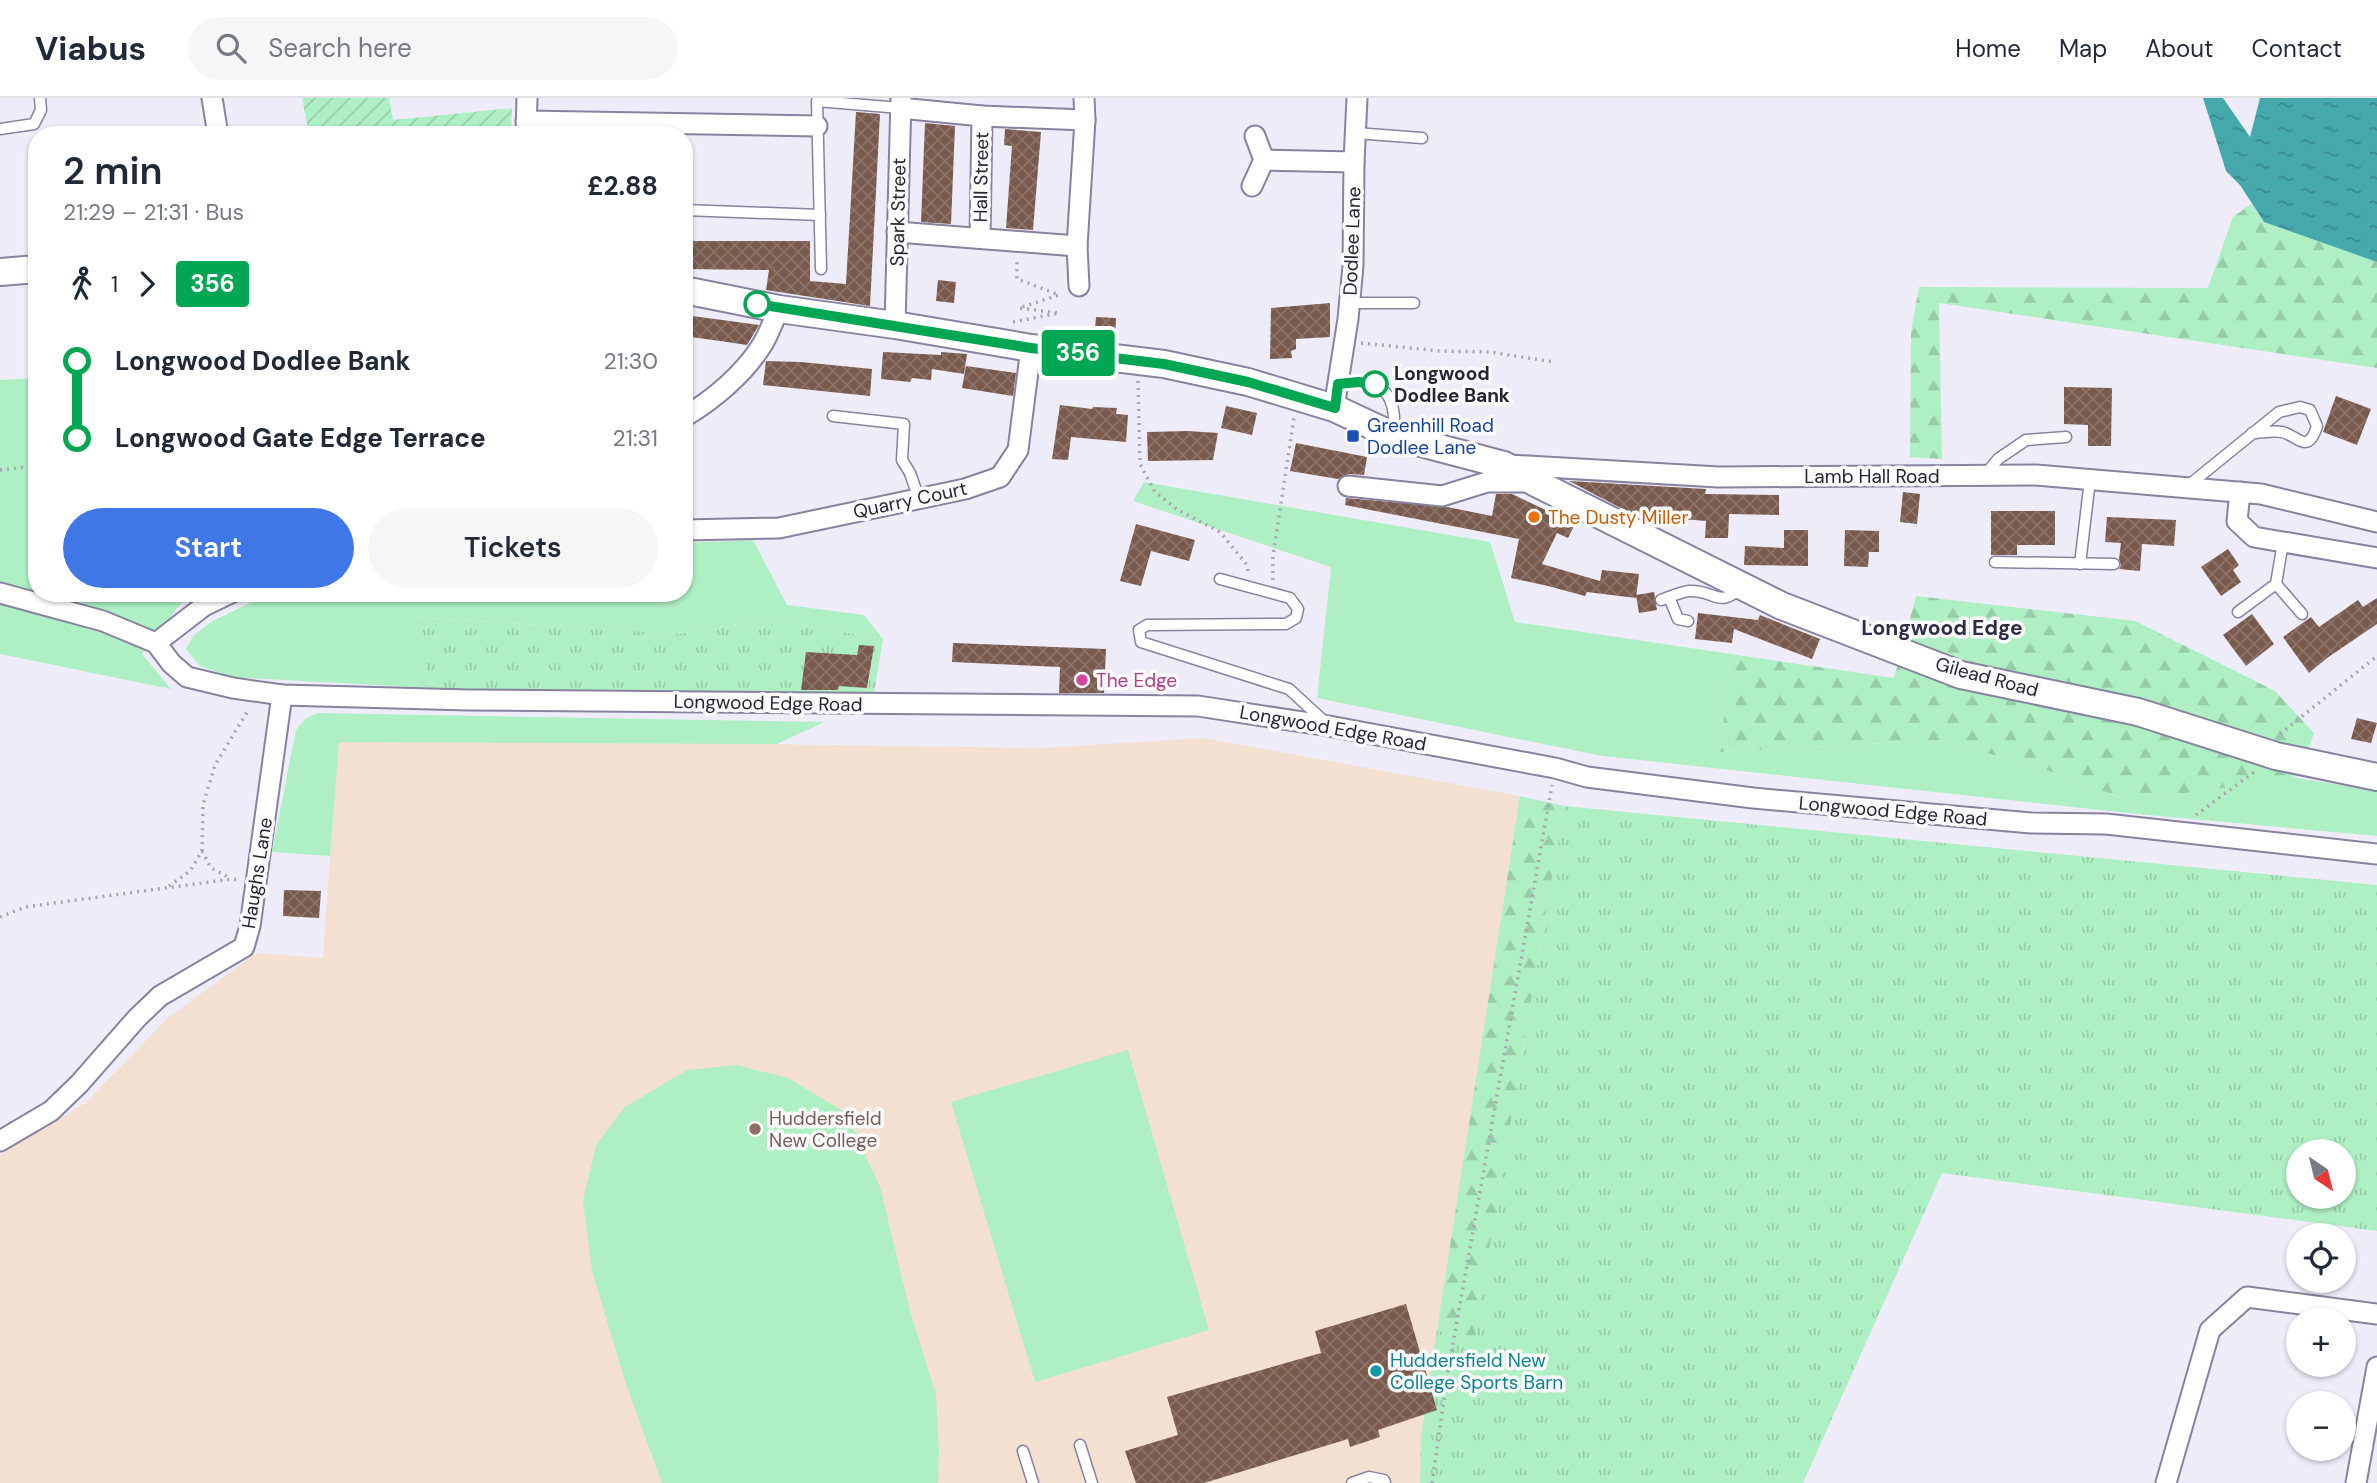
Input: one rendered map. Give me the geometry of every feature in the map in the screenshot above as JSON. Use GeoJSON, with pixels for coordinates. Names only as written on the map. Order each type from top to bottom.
{"type":"FeatureCollection","features":[{"type":"Feature","properties":{"kind":"street"},"geometry":{"type":"LineString","coordinates":[[212,98],[217,126]]}},
{"type":"Feature","properties":{"kind":"street"},"geometry":{"type":"LineString","coordinates":[[526,126],[527,98]]}},
{"type":"Feature","properties":{"kind":"street"},"geometry":{"type":"LineString","coordinates":[[1079,285],[1077,246],[1084,98]]}},
{"type":"Feature","properties":{"kind":"street","name":"Dodlee Lane"},"geometry":{"type":"LineString","coordinates":[[1336,396],[1353,266],[1357,98]]}},
{"type":"Feature","properties":{"kind":"street"},"geometry":{"type":"LineString","coordinates":[[901,103],[982,116],[1085,120]]}},
{"type":"Feature","properties":{"kind":"street","name":"Spark Street"},"geometry":{"type":"LineString","coordinates":[[895,325],[901,103]]}},
{"type":"Feature","properties":{"kind":"street","name":"Hall Street"},"geometry":{"type":"LineString","coordinates":[[980,238],[982,116]]}},
{"type":"Feature","properties":{"kind":"street"},"geometry":{"type":"LineString","coordinates":[[693,127],[817,126]]}},
{"type":"Feature","properties":{"kind":"street"},"geometry":{"type":"LineString","coordinates":[[1252,186],[1264,160],[1255,136]]}},
{"type":"Feature","properties":{"kind":"street"},"geometry":{"type":"LineString","coordinates":[[1264,160],[1354,162]]}},
{"type":"Feature","properties":{"kind":"street"},"geometry":{"type":"LineString","coordinates":[[897,232],[1077,246]]}},
{"type":"Feature","properties":{"kind":"street"},"geometry":{"type":"LineString","coordinates":[[0,272],[28,270]]}},
{"type":"Feature","properties":{"kind":"street","name":"Gilead Road"},"geometry":{"type":"LineString","coordinates":[[693,292],[779,309],[1031,348],[1164,364],[1248,382],[1297,398],[1336,396],[1394,436],[1504,465],[1782,606],[1961,675],[2138,712],[2267,753],[2377,777]]}},
{"type":"Feature","properties":{"kind":"street"},"geometry":{"type":"LineString","coordinates":[[693,412],[746,366],[762,345],[779,309]]}},
{"type":"Feature","properties":{"kind":"street","name":"Quarry Court"},"geometry":{"type":"LineString","coordinates":[[693,530],[779,528],[965,489],[1000,477],[1018,450],[1031,348]]}},
{"type":"Feature","properties":{"kind":"street","name":"Lamb Hall Road"},"geometry":{"type":"LineString","coordinates":[[1504,465],[1719,477],[2036,475],[2262,494],[2377,522]]}},
{"type":"Feature","properties":{"kind":"street"},"geometry":{"type":"LineString","coordinates":[[1348,486],[1441,496],[1487,482],[1534,482]]}},
{"type":"Feature","properties":{"kind":"street"},"geometry":{"type":"LineString","coordinates":[[2240,492],[2237,521],[2254,537],[2377,558]]}},
{"type":"Feature","properties":{"kind":"street"},"geometry":{"type":"LineString","coordinates":[[0,593],[28,601]]}},
{"type":"Feature","properties":{"kind":"street"},"geometry":{"type":"LineString","coordinates":[[33,602],[103,621],[156,643],[212,602]]}},
{"type":"Feature","properties":{"kind":"street","name":"Longwood Edge Road"},"geometry":{"type":"LineString","coordinates":[[156,643],[171,663],[187,677],[233,688],[282,695],[469,700],[1198,706],[1329,726],[1555,768],[1587,777],[1753,798],[2031,823],[2106,824],[2377,854]]}},
{"type":"Feature","properties":{"kind":"street","name":"Haughs Lane"},"geometry":{"type":"LineString","coordinates":[[0,1140],[51,1111],[160,996],[244,947],[250,926],[282,695]]}},
{"type":"Feature","properties":{"kind":"street"},"geometry":{"type":"LineString","coordinates":[[2166,1483],[2210,1330],[2247,1297],[2377,1314]]}},
{"type":"Feature","properties":{"kind":"street"},"geometry":{"type":"LineString","coordinates":[[2356,1483],[2377,1367]]}},
{"type":"Feature","properties":{"kind":"lane"},"geometry":{"type":"LineString","coordinates":[[0,128],[34,124],[41,110],[40,98]]}},
{"type":"Feature","properties":{"kind":"lane"},"geometry":{"type":"LineString","coordinates":[[821,269],[817,101],[901,103]]}},
{"type":"Feature","properties":{"kind":"lane"},"geometry":{"type":"LineString","coordinates":[[1355,133],[1422,138]]}},
{"type":"Feature","properties":{"kind":"lane"},"geometry":{"type":"LineString","coordinates":[[693,210],[820,215]]}},
{"type":"Feature","properties":{"kind":"lane"},"geometry":{"type":"LineString","coordinates":[[1349,303],[1414,303]]}},
{"type":"Feature","properties":{"kind":"lane"},"geometry":{"type":"LineString","coordinates":[[1336,396],[1358,382],[1375,384],[1393,406],[1394,436]]}},
{"type":"Feature","properties":{"kind":"lane"},"geometry":{"type":"LineString","coordinates":[[2186,488],[2252,433],[2279,412],[2300,407],[2310,410],[2318,426],[2314,437],[2308,441],[2298,441],[2283,432],[2252,433]]}},
{"type":"Feature","properties":{"kind":"lane"},"geometry":{"type":"LineString","coordinates":[[833,416],[904,424],[902,460],[910,473],[919,499]]}},
{"type":"Feature","properties":{"kind":"lane"},"geometry":{"type":"LineString","coordinates":[[1985,475],[1998,459],[2026,440],[2066,437]]}},
{"type":"Feature","properties":{"kind":"lane"},"geometry":{"type":"LineString","coordinates":[[2080,564],[2090,480]]}},
{"type":"Feature","properties":{"kind":"lane"},"geometry":{"type":"LineString","coordinates":[[2238,612],[2276,584],[2283,542]]}},
{"type":"Feature","properties":{"kind":"lane"},"geometry":{"type":"LineString","coordinates":[[1995,562],[2114,565]]}},
{"type":"Feature","properties":{"kind":"lane"},"geometry":{"type":"LineString","coordinates":[[1220,579],[1290,598],[1298,609],[1296,618],[1286,624],[1147,625],[1139,630],[1141,642],[1289,689],[1329,726]]}},
{"type":"Feature","properties":{"kind":"lane"},"geometry":{"type":"LineString","coordinates":[[2276,584],[2302,614]]}},
{"type":"Feature","properties":{"kind":"lane"},"geometry":{"type":"LineString","coordinates":[[1688,621],[1678,619],[1665,598],[1688,591],[1723,599],[1731,597],[1742,586]]}},
{"type":"Feature","properties":{"kind":"lane"},"geometry":{"type":"LineString","coordinates":[[1080,1445],[1092,1483]]}},
{"type":"Feature","properties":{"kind":"lane"},"geometry":{"type":"LineString","coordinates":[[1023,1451],[1033,1483]]}},
{"type":"Feature","properties":{"kind":"lane"},"geometry":{"type":"LineString","coordinates":[[1352,1483],[1369,1478],[1384,1480],[1385,1483]]}},
{"type":"Feature","properties":{"kind":"path"},"geometry":{"type":"LineString","coordinates":[[998,342],[1007,323],[1059,313],[1019,308],[1059,295],[1017,279],[1017,241]]}},
{"type":"Feature","properties":{"kind":"path"},"geometry":{"type":"LineString","coordinates":[[1344,342],[1440,351],[1490,352],[1554,362]]}},
{"type":"Feature","properties":{"kind":"path"},"geometry":{"type":"LineString","coordinates":[[1131,360],[1138,379],[1140,464],[1155,492],[1178,510],[1220,532],[1247,565],[1250,589]]}},
{"type":"Feature","properties":{"kind":"path"},"geometry":{"type":"LineString","coordinates":[[1270,592],[1297,398]]}},
{"type":"Feature","properties":{"kind":"path"},"geometry":{"type":"LineString","coordinates":[[0,470],[28,467]]}},
{"type":"Feature","properties":{"kind":"path"},"geometry":{"type":"LineString","coordinates":[[2172,833],[2377,656]]}},
{"type":"Feature","properties":{"kind":"path"},"geometry":{"type":"LineString","coordinates":[[256,884],[232,879],[211,868],[202,851],[203,805],[215,765],[259,692]]}},
{"type":"Feature","properties":{"kind":"path"},"geometry":{"type":"LineString","coordinates":[[1432,1483],[1448,1371],[1555,768]]}},
{"type":"Feature","properties":{"kind":"path"},"geometry":{"type":"LineString","coordinates":[[167,888],[190,871],[202,851]]}},
{"type":"Feature","properties":{"kind":"path"},"geometry":{"type":"LineString","coordinates":[[0,917],[25,906],[232,879]]}},
{"type":"Feature","properties":{"kind":"shaded area","name":"Huddersfield New College"},"geometry":{"type":"Polygon","coordinates":[[[1204,738],[1520,796],[1421,1435],[1420,1483],[0,1483],[0,1155],[85,1103],[169,1017],[256,953],[323,958],[338,742],[621,742],[1041,748],[1204,738]]]}},
{"type":"Feature","properties":{"kind":"green space"},"geometry":{"type":"Polygon","coordinates":[[[302,98],[389,98],[393,120],[512,108],[511,126],[307,126],[302,98]]]}},
{"type":"Feature","properties":{"kind":"green space"},"geometry":{"type":"Polygon","coordinates":[[[2251,204],[2264,222],[2377,262],[2377,368],[1939,303],[1942,459],[1910,457],[1911,332],[1919,287],[2208,288],[2233,217],[2251,204]]]}},
{"type":"Feature","properties":{"kind":"green space"},"geometry":{"type":"Polygon","coordinates":[[[28,378],[28,602],[182,602],[142,654],[171,689],[0,654],[0,380],[28,378]]]}},
{"type":"Feature","properties":{"kind":"green space"},"geometry":{"type":"Polygon","coordinates":[[[1144,482],[1490,542],[1515,622],[1731,654],[1720,752],[1940,740],[2046,770],[2134,802],[2290,777],[2377,791],[2377,836],[2137,814],[1603,756],[1317,698],[1331,567],[1133,501],[1144,482]]]}},
{"type":"Feature","properties":{"kind":"green space"},"geometry":{"type":"Polygon","coordinates":[[[753,540],[787,605],[864,615],[883,639],[771,620],[678,634],[415,617],[430,688],[232,677],[200,666],[186,649],[194,635],[211,622],[252,602],[693,602],[693,543],[753,540]]]}},
{"type":"Feature","properties":{"kind":"green space"},"geometry":{"type":"Polygon","coordinates":[[[1916,596],[2135,621],[2275,691],[2314,733],[2299,776],[2134,802],[2046,770],[1940,740],[1720,752],[1731,654],[1894,678],[1916,596]]]}},
{"type":"Feature","properties":{"kind":"green space"},"geometry":{"type":"Polygon","coordinates":[[[414,617],[678,634],[771,620],[883,639],[874,692],[779,694],[430,688],[414,617]]]}},
{"type":"Feature","properties":{"kind":"green space"},"geometry":{"type":"Polygon","coordinates":[[[318,713],[824,722],[777,744],[339,742],[330,856],[272,852],[296,730],[305,719],[318,713]]]}},
{"type":"Feature","properties":{"kind":"green space"},"geometry":{"type":"Polygon","coordinates":[[[1520,796],[1564,806],[1474,1342],[1437,1330],[1520,796]]]}},
{"type":"Feature","properties":{"kind":"green space"},"geometry":{"type":"Polygon","coordinates":[[[1564,806],[2377,885],[2377,1231],[2356,1228],[2356,1223],[2317,1223],[1942,1173],[1803,1483],[1420,1483],[1421,1435],[1437,1330],[1474,1341],[1564,806]]]}},
{"type":"Feature","properties":{"kind":"green space"},"geometry":{"type":"Polygon","coordinates":[[[1128,1050],[1209,1330],[1035,1382],[951,1102],[1128,1050]]]}},
{"type":"Feature","properties":{"kind":"green space"},"geometry":{"type":"Polygon","coordinates":[[[737,1065],[788,1078],[846,1113],[880,1187],[910,1311],[936,1395],[938,1483],[662,1483],[626,1384],[592,1271],[583,1201],[596,1145],[625,1107],[687,1070],[737,1065]]]}},
{"type":"Feature","properties":{"kind":"water"},"geometry":{"type":"Polygon","coordinates":[[[2203,98],[2223,98],[2250,137],[2260,98],[2377,98],[2377,262],[2264,222],[2240,185],[2226,171],[2203,98]]]}},
{"type":"Feature","properties":{"kind":"building"},"geometry":{"type":"Polygon","coordinates":[[[856,112],[880,114],[870,306],[766,290],[769,270],[693,269],[693,241],[810,241],[810,281],[846,284],[856,112]]]}},
{"type":"Feature","properties":{"kind":"building"},"geometry":{"type":"Polygon","coordinates":[[[925,123],[955,126],[951,224],[921,222],[925,123]]]}},
{"type":"Feature","properties":{"kind":"building"},"geometry":{"type":"Polygon","coordinates":[[[1005,129],[1041,132],[1033,230],[1006,228],[1012,146],[1004,145],[1005,129]]]}},
{"type":"Feature","properties":{"kind":"building"},"geometry":{"type":"Polygon","coordinates":[[[938,280],[956,282],[954,303],[936,301],[938,280]]]}},
{"type":"Feature","properties":{"kind":"building"},"geometry":{"type":"Polygon","coordinates":[[[1330,303],[1330,337],[1296,339],[1296,349],[1291,351],[1292,358],[1270,359],[1271,308],[1330,303]]]}},
{"type":"Feature","properties":{"kind":"building"},"geometry":{"type":"Polygon","coordinates":[[[693,316],[759,325],[747,345],[693,337],[693,316]]]}},
{"type":"Feature","properties":{"kind":"building"},"geometry":{"type":"Polygon","coordinates":[[[1096,317],[1116,318],[1115,342],[1094,340],[1096,317]]]}},
{"type":"Feature","properties":{"kind":"building"},"geometry":{"type":"Polygon","coordinates":[[[883,352],[967,354],[964,374],[932,369],[931,380],[912,378],[910,382],[881,379],[883,352]]]}},
{"type":"Feature","properties":{"kind":"building"},"geometry":{"type":"Polygon","coordinates":[[[766,361],[872,369],[870,396],[763,385],[766,361]]]}},
{"type":"Feature","properties":{"kind":"building"},"geometry":{"type":"Polygon","coordinates":[[[966,366],[1016,373],[1013,396],[962,388],[966,366]]]}},
{"type":"Feature","properties":{"kind":"building"},"geometry":{"type":"Polygon","coordinates":[[[2064,387],[2112,388],[2111,446],[2088,446],[2088,425],[2064,424],[2064,387]]]}},
{"type":"Feature","properties":{"kind":"building"},"geometry":{"type":"Polygon","coordinates":[[[2336,396],[2371,409],[2357,445],[2323,432],[2336,396]]]}},
{"type":"Feature","properties":{"kind":"building"},"geometry":{"type":"Polygon","coordinates":[[[1060,405],[1092,409],[1117,408],[1116,414],[1128,415],[1126,442],[1071,437],[1068,460],[1052,459],[1060,405]]]}},
{"type":"Feature","properties":{"kind":"building"},"geometry":{"type":"Polygon","coordinates":[[[1226,406],[1257,413],[1252,435],[1221,428],[1226,406]]]}},
{"type":"Feature","properties":{"kind":"building"},"geometry":{"type":"Polygon","coordinates":[[[1147,432],[1218,433],[1213,460],[1148,461],[1147,432]]]}},
{"type":"Feature","properties":{"kind":"building"},"geometry":{"type":"Polygon","coordinates":[[[1296,443],[1367,457],[1364,475],[1349,474],[1338,479],[1290,471],[1296,443]]]}},
{"type":"Feature","properties":{"kind":"building"},"geometry":{"type":"Polygon","coordinates":[[[1569,481],[1706,489],[1705,494],[1779,495],[1779,515],[1729,514],[1728,538],[1705,538],[1706,521],[1634,515],[1569,481]]]}},
{"type":"Feature","properties":{"kind":"building"},"geometry":{"type":"Polygon","coordinates":[[[1903,492],[1920,494],[1917,524],[1900,522],[1903,492]]]}},
{"type":"Feature","properties":{"kind":"building"},"geometry":{"type":"Polygon","coordinates":[[[1496,494],[1512,494],[1575,524],[1568,538],[1557,533],[1542,564],[1600,581],[1602,570],[1639,574],[1636,598],[1587,592],[1585,596],[1511,578],[1519,539],[1345,505],[1346,498],[1447,507],[1492,516],[1496,494]]]}},
{"type":"Feature","properties":{"kind":"building"},"geometry":{"type":"Polygon","coordinates":[[[1991,511],[2055,511],[2055,545],[2017,545],[2017,555],[1991,555],[1991,511]]]}},
{"type":"Feature","properties":{"kind":"building"},"geometry":{"type":"Polygon","coordinates":[[[2107,517],[2176,520],[2174,546],[2142,544],[2140,571],[2119,569],[2121,543],[2105,542],[2107,517]]]}},
{"type":"Feature","properties":{"kind":"building"},"geometry":{"type":"Polygon","coordinates":[[[1136,524],[1195,540],[1189,561],[1151,551],[1141,586],[1120,581],[1136,524]]]}},
{"type":"Feature","properties":{"kind":"building"},"geometry":{"type":"Polygon","coordinates":[[[1784,530],[1808,530],[1808,566],[1744,565],[1745,546],[1784,548],[1784,530]]]}},
{"type":"Feature","properties":{"kind":"building"},"geometry":{"type":"Polygon","coordinates":[[[1845,530],[1879,531],[1879,552],[1869,552],[1868,567],[1844,566],[1845,530]]]}},
{"type":"Feature","properties":{"kind":"building"},"geometry":{"type":"Polygon","coordinates":[[[2228,549],[2239,565],[2233,570],[2241,582],[2221,596],[2201,567],[2228,549]]]}},
{"type":"Feature","properties":{"kind":"building"},"geometry":{"type":"Polygon","coordinates":[[[1654,592],[1657,610],[1639,613],[1636,595],[1654,592]]]}},
{"type":"Feature","properties":{"kind":"building"},"geometry":{"type":"Polygon","coordinates":[[[2377,598],[2377,624],[2309,673],[2283,637],[2311,617],[2319,627],[2358,600],[2363,607],[2377,598]]]}},
{"type":"Feature","properties":{"kind":"building"},"geometry":{"type":"Polygon","coordinates":[[[1698,613],[1758,620],[1760,615],[1820,639],[1812,659],[1734,629],[1732,643],[1695,639],[1698,613]]]}},
{"type":"Feature","properties":{"kind":"building"},"geometry":{"type":"Polygon","coordinates":[[[2252,614],[2274,644],[2246,666],[2223,635],[2252,614]]]}},
{"type":"Feature","properties":{"kind":"building","name":"The Edge"},"geometry":{"type":"Polygon","coordinates":[[[953,643],[1106,649],[1104,693],[1059,693],[1060,667],[952,662],[953,643]]]}},
{"type":"Feature","properties":{"kind":"building"},"geometry":{"type":"Polygon","coordinates":[[[859,645],[874,646],[867,688],[839,686],[838,690],[801,690],[806,652],[857,655],[859,645]]]}},
{"type":"Feature","properties":{"kind":"building"},"geometry":{"type":"Polygon","coordinates":[[[2357,718],[2377,723],[2371,743],[2351,739],[2357,718]]]}},
{"type":"Feature","properties":{"kind":"building"},"geometry":{"type":"Polygon","coordinates":[[[284,890],[321,891],[319,918],[283,916],[284,890]]]}},
{"type":"Feature","properties":{"kind":"building"},"geometry":{"type":"Polygon","coordinates":[[[1406,1304],[1437,1410],[1378,1430],[1380,1437],[1350,1447],[1348,1439],[1204,1483],[1136,1483],[1125,1451],[1178,1435],[1167,1397],[1321,1353],[1315,1331],[1406,1304]]]}},
{"type":"Feature","properties":{"kind":"bus line","name":"356"},"geometry":{"type":"LineString","coordinates":[[757,304],[1031,348],[1164,364],[1248,382],[1335,408],[1338,384],[1375,384]]}},
{"type":"Feature","properties":{"kind":"place","name":"Longwood Dodlee Bank"},"geometry":{"type":"Point","coordinates":[1375,384]}},
{"type":"Feature","properties":{"kind":"place","name":"Greenhill Road Dodlee Lane"},"geometry":{"type":"Point","coordinates":[1353,436]}},
{"type":"Feature","properties":{"kind":"place","name":"The Dusty Miller"},"geometry":{"type":"Point","coordinates":[1534,517]}},
{"type":"Feature","properties":{"kind":"place","name":"The Edge"},"geometry":{"type":"Point","coordinates":[1082,680]}},
{"type":"Feature","properties":{"kind":"place","name":"Huddersfield New College"},"geometry":{"type":"Point","coordinates":[755,1129]}},
{"type":"Feature","properties":{"kind":"place","name":"Huddersfield New College Sports Barn"},"geometry":{"type":"Point","coordinates":[1376,1371]}},
{"type":"Feature","properties":{"kind":"district","name":"Longwood Edge"},"geometry":{"type":"Point","coordinates":[1942,628]}}]}
